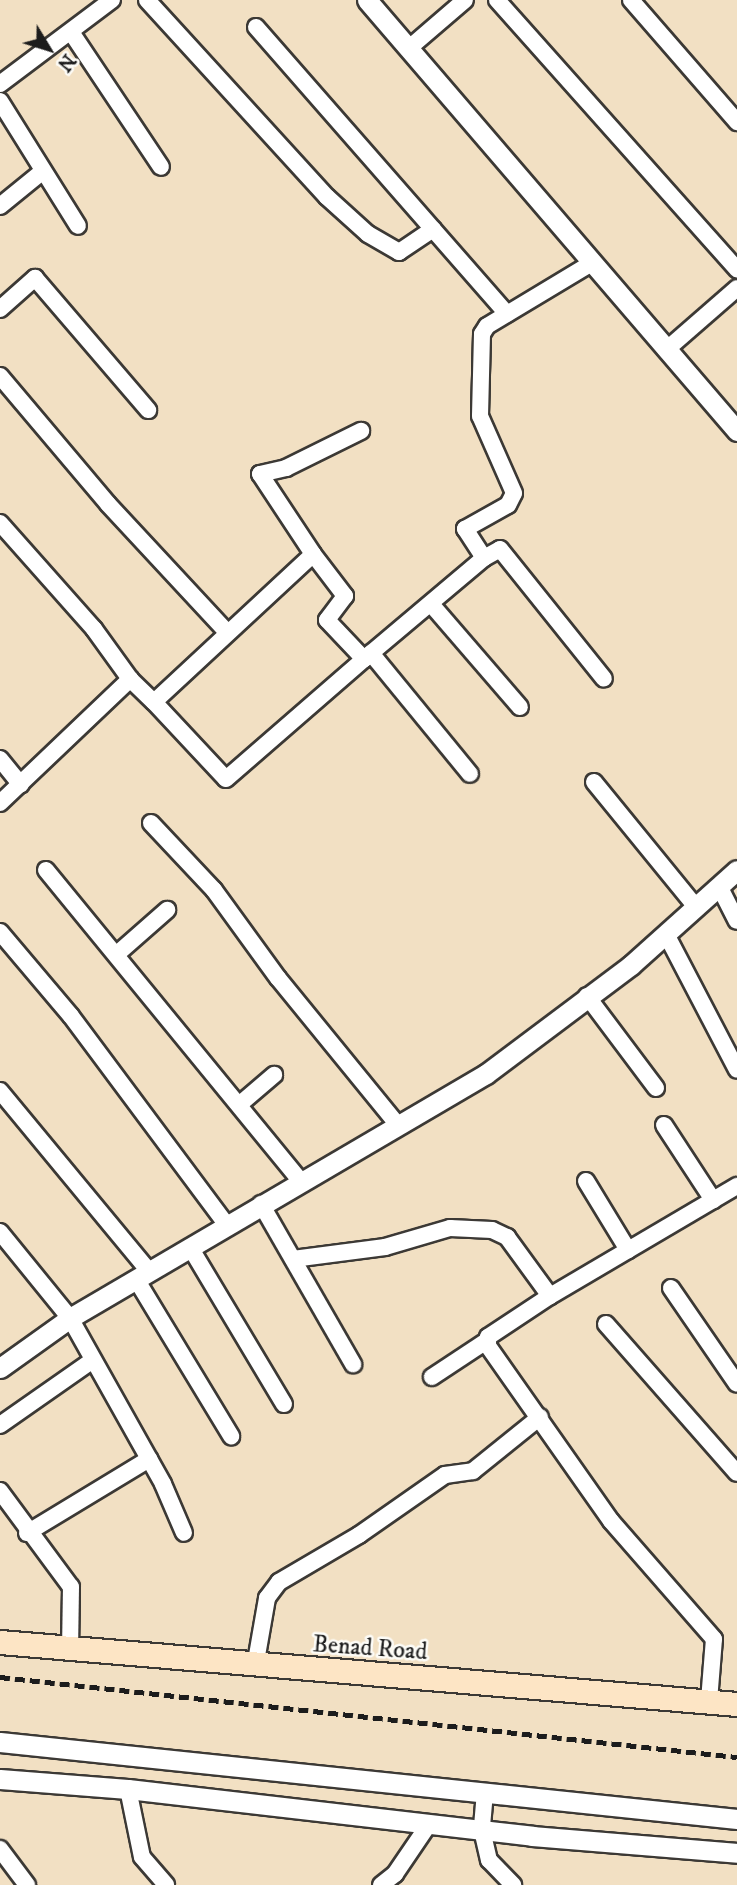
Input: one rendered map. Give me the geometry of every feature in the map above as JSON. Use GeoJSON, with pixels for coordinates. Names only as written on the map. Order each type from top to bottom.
{"type":"FeatureCollection","features":[{"type":"Feature","properties":{"kind":"main road","name":"Benad Road"},"geometry":{"type":"LineString","coordinates":[[0,1642],[255,1667],[737,1704]]}},
{"type":"Feature","properties":{"kind":"street"},"geometry":{"type":"LineString","coordinates":[[0,84],[112,0]]}},
{"type":"Feature","properties":{"kind":"street"},"geometry":{"type":"LineString","coordinates":[[147,0],[327,197],[368,234],[399,252],[433,229]]}},
{"type":"Feature","properties":{"kind":"street"},"geometry":{"type":"LineString","coordinates":[[367,0],[590,264],[737,431]]}},
{"type":"Feature","properties":{"kind":"street"},"geometry":{"type":"LineString","coordinates":[[408,48],[465,0]]}},
{"type":"Feature","properties":{"kind":"street"},"geometry":{"type":"LineString","coordinates":[[497,0],[737,269]]}},
{"type":"Feature","properties":{"kind":"street"},"geometry":{"type":"LineString","coordinates":[[631,0],[737,122]]}},
{"type":"Feature","properties":{"kind":"street"},"geometry":{"type":"LineString","coordinates":[[256,27],[507,314]]}},
{"type":"Feature","properties":{"kind":"street"},"geometry":{"type":"LineString","coordinates":[[71,32],[161,167]]}},
{"type":"Feature","properties":{"kind":"street"},"geometry":{"type":"LineString","coordinates":[[0,101],[78,226]]}},
{"type":"Feature","properties":{"kind":"street"},"geometry":{"type":"LineString","coordinates":[[0,206],[43,171]]}},
{"type":"Feature","properties":{"kind":"street"},"geometry":{"type":"LineString","coordinates":[[484,558],[465,529],[513,500],[480,416],[482,334],[507,314],[590,264]]}},
{"type":"Feature","properties":{"kind":"street"},"geometry":{"type":"LineString","coordinates":[[0,309],[35,278],[148,410]]}},
{"type":"Feature","properties":{"kind":"street"},"geometry":{"type":"LineString","coordinates":[[666,351],[737,288]]}},
{"type":"Feature","properties":{"kind":"street"},"geometry":{"type":"LineString","coordinates":[[0,376],[108,504],[227,632]]}},
{"type":"Feature","properties":{"kind":"street"},"geometry":{"type":"LineString","coordinates":[[361,431],[286,468],[260,474],[313,554],[345,596],[327,620],[368,656],[470,774]]}},
{"type":"Feature","properties":{"kind":"street"},"geometry":{"type":"LineString","coordinates":[[0,523],[94,629],[130,679],[226,779],[484,558],[500,549],[604,679]]}},
{"type":"Feature","properties":{"kind":"street"},"geometry":{"type":"LineString","coordinates":[[154,702],[313,554]]}},
{"type":"Feature","properties":{"kind":"street"},"geometry":{"type":"LineString","coordinates":[[430,604],[520,707]]}},
{"type":"Feature","properties":{"kind":"street"},"geometry":{"type":"LineString","coordinates":[[0,803],[130,679]]}},
{"type":"Feature","properties":{"kind":"street"},"geometry":{"type":"LineString","coordinates":[[0,759],[21,785]]}},
{"type":"Feature","properties":{"kind":"street"},"geometry":{"type":"LineString","coordinates":[[594,782],[696,906]]}},
{"type":"Feature","properties":{"kind":"street"},"geometry":{"type":"LineString","coordinates":[[151,822],[190,861],[398,1125]]}},
{"type":"Feature","properties":{"kind":"street"},"geometry":{"type":"LineString","coordinates":[[46,870],[301,1181]]}},
{"type":"Feature","properties":{"kind":"street"},"geometry":{"type":"LineString","coordinates":[[0,1368],[70,1318],[486,1074],[666,934],[737,870]]}},
{"type":"Feature","properties":{"kind":"street"},"geometry":{"type":"LineString","coordinates":[[719,886],[737,920]]}},
{"type":"Feature","properties":{"kind":"street"},"geometry":{"type":"LineString","coordinates":[[117,954],[167,910]]}},
{"type":"Feature","properties":{"kind":"street"},"geometry":{"type":"LineString","coordinates":[[0,932],[71,1016],[227,1225]]}},
{"type":"Feature","properties":{"kind":"street"},"geometry":{"type":"LineString","coordinates":[[666,934],[737,1070]]}},
{"type":"Feature","properties":{"kind":"street"},"geometry":{"type":"LineString","coordinates":[[587,996],[656,1088]]}},
{"type":"Feature","properties":{"kind":"street"},"geometry":{"type":"LineString","coordinates":[[240,1104],[274,1075]]}},
{"type":"Feature","properties":{"kind":"street"},"geometry":{"type":"LineString","coordinates":[[0,1091],[142,1275],[231,1436]]}},
{"type":"Feature","properties":{"kind":"street"},"geometry":{"type":"LineString","coordinates":[[664,1125],[713,1200]]}},
{"type":"Feature","properties":{"kind":"street"},"geometry":{"type":"LineString","coordinates":[[586,1181],[628,1250]]}},
{"type":"Feature","properties":{"kind":"street"},"geometry":{"type":"LineString","coordinates":[[432,1377],[488,1340],[495,1331],[550,1296],[737,1186]]}},
{"type":"Feature","properties":{"kind":"street"},"geometry":{"type":"LineString","coordinates":[[261,1204],[353,1364]]}},
{"type":"Feature","properties":{"kind":"street"},"geometry":{"type":"LineString","coordinates":[[293,1259],[385,1247],[450,1228],[492,1230],[507,1237],[550,1296]]}},
{"type":"Feature","properties":{"kind":"street"},"geometry":{"type":"LineString","coordinates":[[0,1232],[70,1318],[149,1459],[184,1533]]}},
{"type":"Feature","properties":{"kind":"street"},"geometry":{"type":"LineString","coordinates":[[190,1247],[284,1404]]}},
{"type":"Feature","properties":{"kind":"street"},"geometry":{"type":"LineString","coordinates":[[671,1288],[737,1384]]}},
{"type":"Feature","properties":{"kind":"street"},"geometry":{"type":"LineString","coordinates":[[606,1324],[737,1473]]}},
{"type":"Feature","properties":{"kind":"street"},"geometry":{"type":"LineString","coordinates":[[488,1340],[611,1521],[713,1639],[709,1701]]}},
{"type":"Feature","properties":{"kind":"street"},"geometry":{"type":"LineString","coordinates":[[0,1424],[93,1360]]}},
{"type":"Feature","properties":{"kind":"street"},"geometry":{"type":"LineString","coordinates":[[255,1667],[267,1598],[279,1582],[359,1535],[445,1475],[473,1471],[540,1418]]}},
{"type":"Feature","properties":{"kind":"street"},"geometry":{"type":"LineString","coordinates":[[27,1532],[149,1459]]}},
{"type":"Feature","properties":{"kind":"street"},"geometry":{"type":"LineString","coordinates":[[0,1491],[27,1532],[71,1587],[70,1648]]}},
{"type":"Feature","properties":{"kind":"street"},"geometry":{"type":"LineString","coordinates":[[0,1742],[737,1819]]}},
{"type":"Feature","properties":{"kind":"street"},"geometry":{"type":"LineString","coordinates":[[0,1779],[128,1789],[482,1830],[737,1853]]}},
{"type":"Feature","properties":{"kind":"street"},"geometry":{"type":"LineString","coordinates":[[128,1789],[142,1857],[166,1885]]}},
{"type":"Feature","properties":{"kind":"street"},"geometry":{"type":"LineString","coordinates":[[485,1792],[482,1830],[489,1860],[513,1885]]}},
{"type":"Feature","properties":{"kind":"street"},"geometry":{"type":"LineString","coordinates":[[381,1885],[396,1874],[429,1824]]}},
{"type":"Feature","properties":{"kind":"street"},"geometry":{"type":"LineString","coordinates":[[0,1849],[27,1885]]}},
{"type":"Feature","properties":{"kind":"railway"},"geometry":{"type":"LineString","coordinates":[[0,1677],[737,1757]]}}]}
